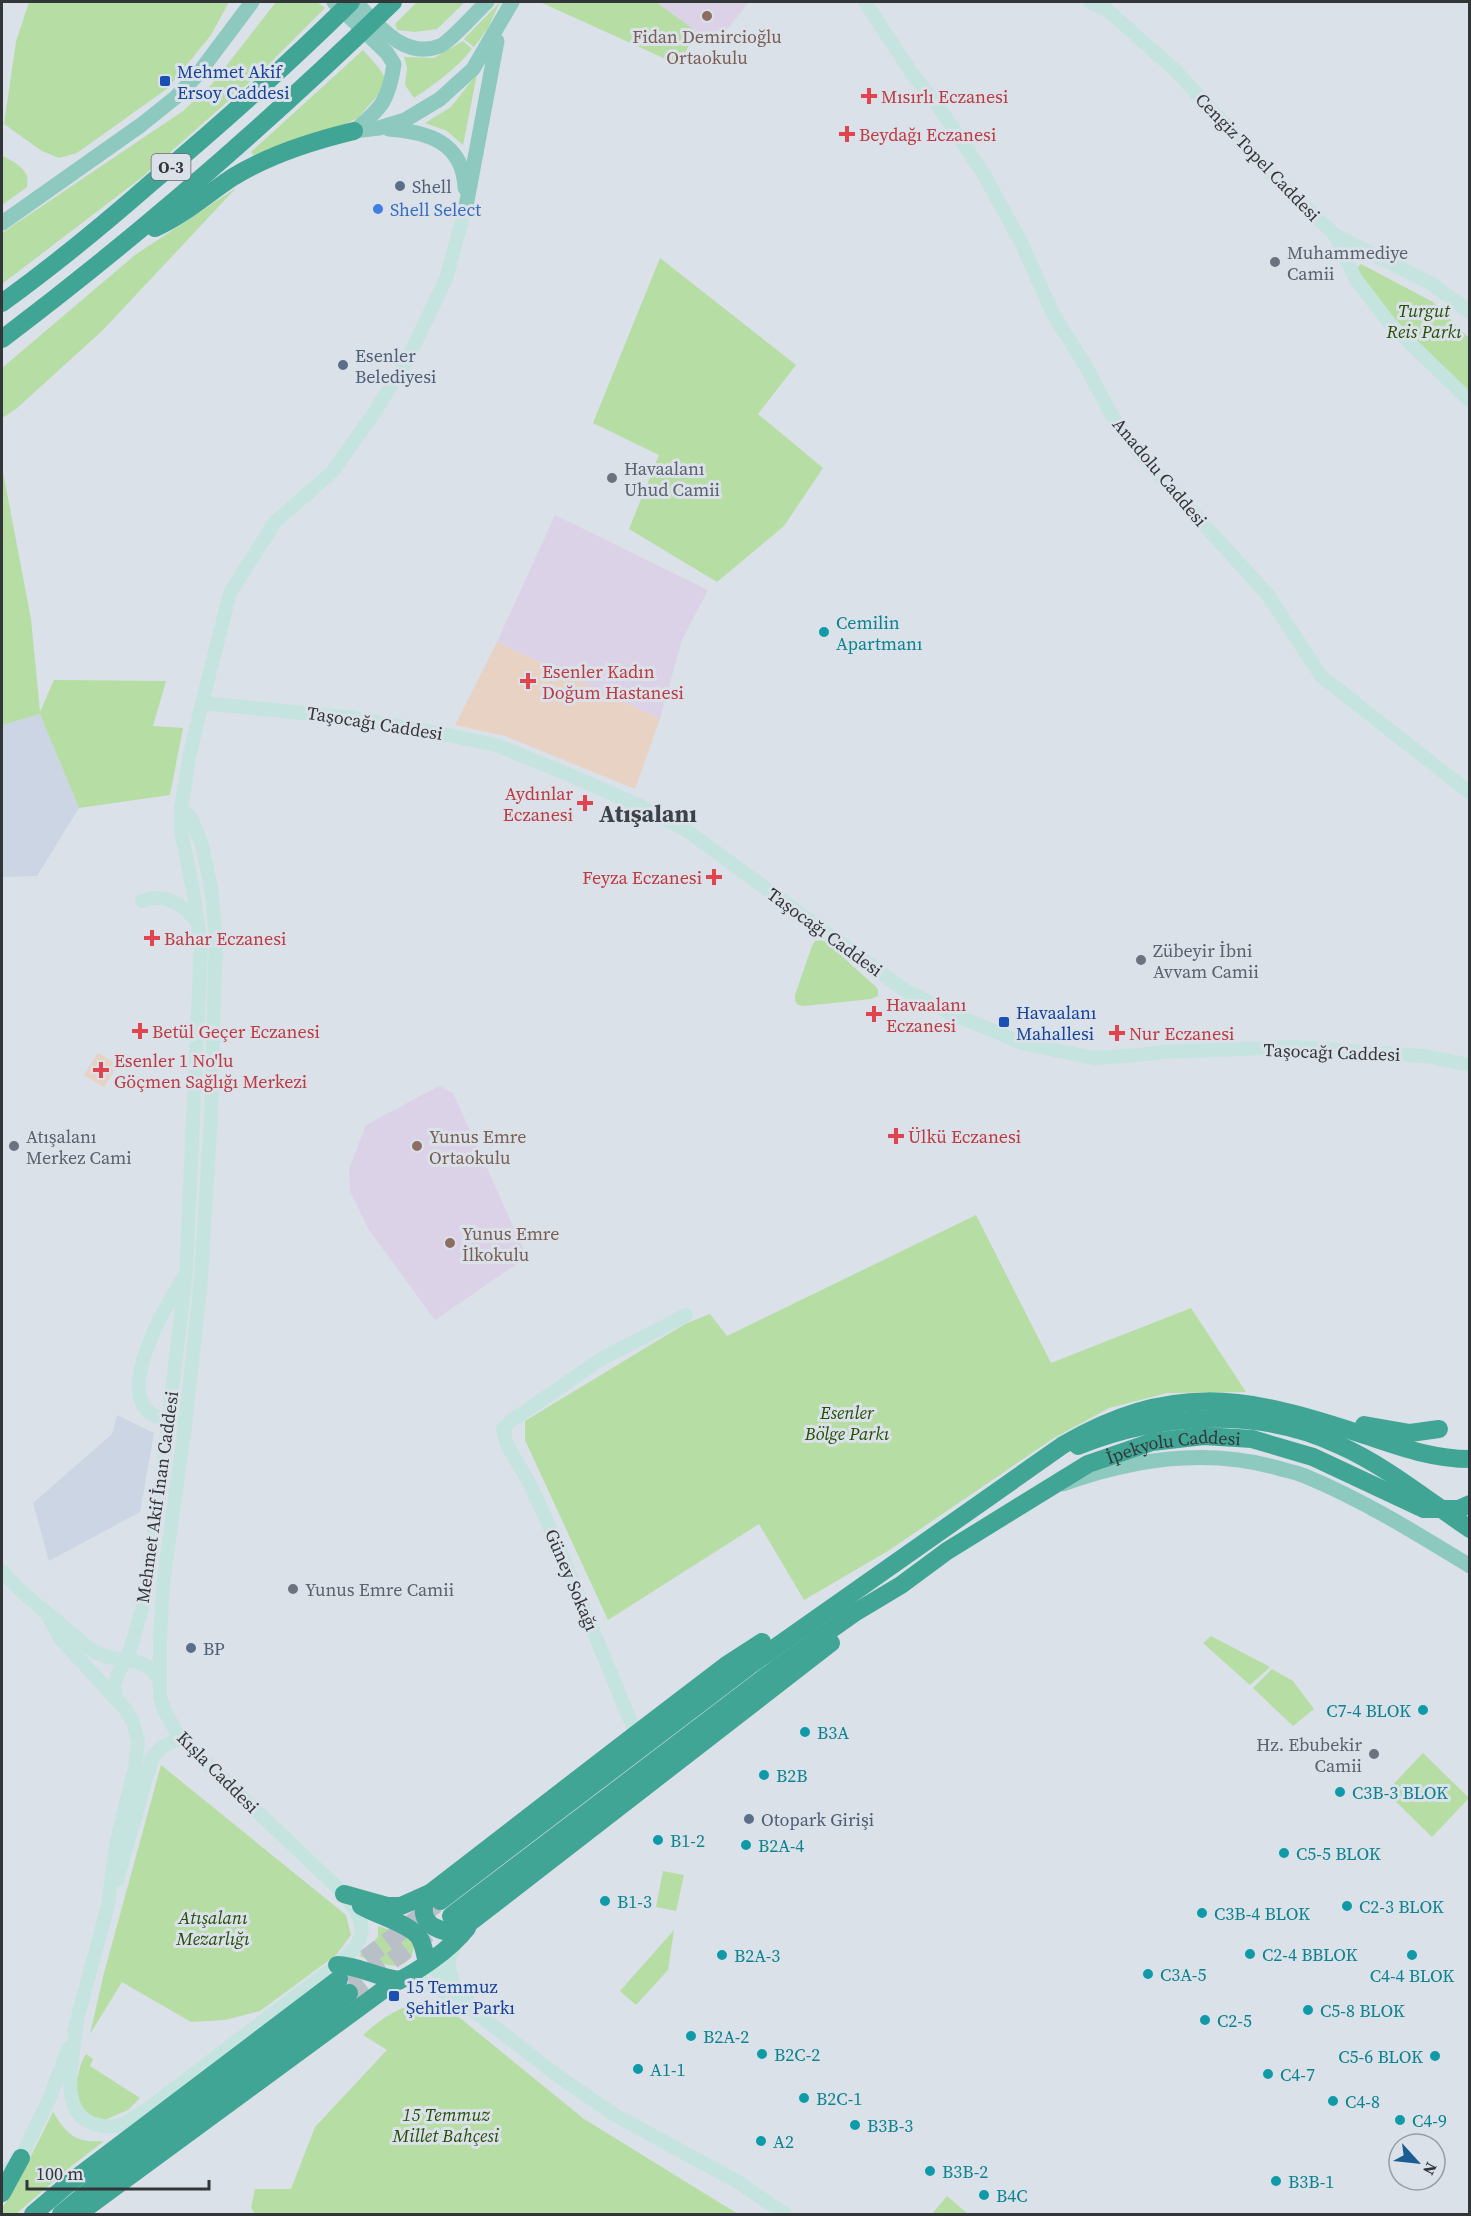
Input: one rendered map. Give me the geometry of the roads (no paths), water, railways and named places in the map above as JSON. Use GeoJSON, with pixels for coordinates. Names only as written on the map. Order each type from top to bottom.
{"type":"FeatureCollection","features":[{"type":"Feature","properties":{"kind":"highway","name":"O-3"},"geometry":{"type":"LineString","coordinates":[[2,303],[106,222],[194,147],[353,2]]}},
{"type":"Feature","properties":{"kind":"highway","name":"O-3"},"geometry":{"type":"LineString","coordinates":[[2,339],[132,238],[232,152],[393,2]]}},
{"type":"Feature","properties":{"kind":"highway"},"geometry":{"type":"LineString","coordinates":[[132,238],[166,223],[233,177],[258,164],[300,147],[354,132]]}},
{"type":"Feature","properties":{"kind":"highway","name":"İpekyolu Caddesi"},"geometry":{"type":"LineString","coordinates":[[905,1556],[1063,1444],[1102,1424],[1155,1406],[1210,1400],[1247,1403],[1317,1419],[1438,1457],[1470,1459]]}},
{"type":"Feature","properties":{"kind":"highway"},"geometry":{"type":"LineString","coordinates":[[1317,1419],[1410,1433],[1439,1429]]}},
{"type":"Feature","properties":{"kind":"highway"},"geometry":{"type":"LineString","coordinates":[[1035,1464],[1082,1444],[1133,1428],[1192,1420],[1240,1420],[1284,1425],[1339,1444],[1369,1461],[1470,1529]]}},
{"type":"Feature","properties":{"kind":"highway","name":"İpekyolu Caddesi"},"geometry":{"type":"LineString","coordinates":[[901,1585],[947,1551],[1088,1464],[1152,1442],[1204,1436],[1252,1439],[1313,1457],[1424,1509],[1459,1509],[1470,1504]]}},
{"type":"Feature","properties":{"kind":"highway"},"geometry":{"type":"LineString","coordinates":[[440,1903],[636,1734],[728,1664],[831,1598],[905,1556]]}},
{"type":"Feature","properties":{"kind":"highway"},"geometry":{"type":"LineString","coordinates":[[344,1894],[387,1906],[440,1903],[749,1666],[905,1556]]}},
{"type":"Feature","properties":{"kind":"highway"},"geometry":{"type":"LineString","coordinates":[[901,1585],[871,1612],[780,1684],[470,1924],[459,1931],[451,1932],[440,1931],[432,1925],[424,1913],[424,1906],[440,1903],[856,1612],[901,1585]]}},
{"type":"Feature","properties":{"kind":"highway"},"geometry":{"type":"LineString","coordinates":[[344,1894],[373,1914],[413,1930],[420,1938],[427,1963]]}},
{"type":"Feature","properties":{"kind":"highway"},"geometry":{"type":"LineString","coordinates":[[78,2214],[390,1985],[427,1963],[458,1938],[470,1924]]}},
{"type":"Feature","properties":{"kind":"highway"},"geometry":{"type":"LineString","coordinates":[[61,2214],[342,1979],[346,1965],[381,1977],[400,1980]]}},
{"type":"Feature","properties":{"kind":"highway"},"geometry":{"type":"LineString","coordinates":[[33,2214],[342,1979]]}},
{"type":"Feature","properties":{"kind":"highway"},"geometry":{"type":"LineString","coordinates":[[2,2193],[21,2158]]}},
{"type":"Feature","properties":{"kind":"main road"},"geometry":{"type":"LineString","coordinates":[[2,223],[141,125],[176,97],[198,74],[244,8],[252,2]]}},
{"type":"Feature","properties":{"kind":"main road"},"geometry":{"type":"LineString","coordinates":[[244,8],[258,2]]}},
{"type":"Feature","properties":{"kind":"main road"},"geometry":{"type":"LineString","coordinates":[[334,2],[387,53],[394,64],[388,95],[368,120],[354,132]]}},
{"type":"Feature","properties":{"kind":"main road"},"geometry":{"type":"LineString","coordinates":[[353,2],[397,43],[414,49],[441,46],[487,2]]}},
{"type":"Feature","properties":{"kind":"main road"},"geometry":{"type":"LineString","coordinates":[[354,132],[379,128],[405,120],[419,113],[458,83],[478,62],[512,2]]}},
{"type":"Feature","properties":{"kind":"main road","name":"Anadolu Caddesi"},"geometry":{"type":"LineString","coordinates":[[865,2],[913,75],[938,106],[983,173],[1021,242],[1053,314],[1087,368],[1111,414],[1140,454],[1268,595],[1321,675],[1470,793]]}},
{"type":"Feature","properties":{"kind":"main road","name":"Cengiz Topel Caddesi"},"geometry":{"type":"LineString","coordinates":[[1090,2],[1106,9],[1175,70],[1270,174],[1335,235],[1430,283],[1470,312]]}},
{"type":"Feature","properties":{"kind":"main road"},"geometry":{"type":"LineString","coordinates":[[466,206],[493,56],[503,19]]}},
{"type":"Feature","properties":{"kind":"main road"},"geometry":{"type":"LineString","coordinates":[[379,128],[417,131],[428,135],[452,152],[464,176],[466,206]]}},
{"type":"Feature","properties":{"kind":"main road","name":"Mehmet Akif İnan Caddesi"},"geometry":{"type":"LineString","coordinates":[[116,1696],[114,1685],[126,1659],[142,1609],[169,1419],[186,1273],[201,954],[198,923],[180,831],[181,810],[189,758],[224,609],[230,593],[275,522],[332,472],[372,416],[400,371],[423,330],[446,279],[466,206]]}},
{"type":"Feature","properties":{"kind":"main road"},"geometry":{"type":"LineString","coordinates":[[1335,235],[1355,278],[1391,325],[1470,401]]}},
{"type":"Feature","properties":{"kind":"main road","name":"Taşocağı Caddesi"},"geometry":{"type":"LineString","coordinates":[[202,703],[354,718],[442,734],[496,745],[565,773],[686,830],[909,992],[950,1013],[1024,1044],[1094,1058],[1140,1056],[1162,1052],[1294,1047],[1425,1056],[1470,1065]]}},
{"type":"Feature","properties":{"kind":"main road","name":"Mehmet Akif İnan Caddesi"},"geometry":{"type":"LineString","coordinates":[[159,1678],[163,1584],[186,1418],[201,1280],[211,1115],[216,936],[211,888],[201,846],[191,818],[181,810]]}},
{"type":"Feature","properties":{"kind":"main road"},"geometry":{"type":"LineString","coordinates":[[142,901],[152,897],[164,898],[190,912],[198,923]]}},
{"type":"Feature","properties":{"kind":"main road"},"geometry":{"type":"LineString","coordinates":[[186,1273],[159,1320],[138,1379],[141,1402],[148,1413],[158,1418],[186,1418]]}},
{"type":"Feature","properties":{"kind":"main road","name":"Güney Sokağı"},"geometry":{"type":"LineString","coordinates":[[636,1734],[552,1532],[530,1484],[507,1445],[504,1429],[511,1421],[603,1358],[686,1315]]}},
{"type":"Feature","properties":{"kind":"main road"},"geometry":{"type":"LineString","coordinates":[[1034,1498],[1065,1483],[1121,1466],[1154,1459],[1186,1456],[1223,1458],[1261,1464],[1304,1475],[1392,1518],[1470,1566]]}},
{"type":"Feature","properties":{"kind":"main road"},"geometry":{"type":"LineString","coordinates":[[2,1571],[19,1591],[48,1616],[100,1654],[145,1664],[153,1669],[159,1678]]}},
{"type":"Feature","properties":{"kind":"main road"},"geometry":{"type":"LineString","coordinates":[[48,1616],[60,1638],[116,1696],[133,1722],[138,1742],[135,1767],[116,1845],[108,1905]]}},
{"type":"Feature","properties":{"kind":"main road","name":"Kışla Caddesi"},"geometry":{"type":"LineString","coordinates":[[76,2023],[69,2083],[71,2101],[78,2113],[88,2122],[106,2127],[117,2127],[342,1979],[353,1952],[360,1942],[362,1929],[356,1910],[344,1894],[180,1738],[164,1710],[159,1678]]}},
{"type":"Feature","properties":{"kind":"main road"},"geometry":{"type":"LineString","coordinates":[[2,2175],[21,2158],[54,2087],[76,2023],[152,1758],[162,1748],[180,1738]]}},
{"type":"Feature","properties":{"kind":"main road"},"geometry":{"type":"LineString","coordinates":[[454,1985],[448,1963],[458,1938]]}},
{"type":"Feature","properties":{"kind":"main road"},"geometry":{"type":"LineString","coordinates":[[427,1963],[454,1985],[478,2013]]}},
{"type":"Feature","properties":{"kind":"main road"},"geometry":{"type":"LineString","coordinates":[[400,1980],[430,1985],[445,1991],[478,2013],[558,2076],[615,2115],[738,2182],[785,2214]]}},
{"type":"Feature","properties":{"kind":"tunnel"},"geometry":{"type":"LineString","coordinates":[[344,1975],[436,1904]]}},
{"type":"Feature","properties":{"kind":"tunnel"},"geometry":{"type":"LineString","coordinates":[[349,1993],[431,1931]]}},
{"type":"Feature","properties":{"kind":"place","name":"Fidan Demircioğlu Ortaokulu"},"geometry":{"type":"Point","coordinates":[707,16]}},
{"type":"Feature","properties":{"kind":"place","name":"Mehmet Akif Ersoy Caddesi"},"geometry":{"type":"Point","coordinates":[165,81]}},
{"type":"Feature","properties":{"kind":"place","name":"Mısırlı Eczanesi"},"geometry":{"type":"Point","coordinates":[869,96]}},
{"type":"Feature","properties":{"kind":"place","name":"Beydağı Eczanesi"},"geometry":{"type":"Point","coordinates":[847,134]}},
{"type":"Feature","properties":{"kind":"place","name":"Shell"},"geometry":{"type":"Point","coordinates":[400,186]}},
{"type":"Feature","properties":{"kind":"place","name":"Shell Select"},"geometry":{"type":"Point","coordinates":[378,209]}},
{"type":"Feature","properties":{"kind":"place","name":"Muhammediye Camii"},"geometry":{"type":"Point","coordinates":[1275,262]}},
{"type":"Feature","properties":{"kind":"place","name":"Esenler Belediyesi"},"geometry":{"type":"Point","coordinates":[343,365]}},
{"type":"Feature","properties":{"kind":"place","name":"Havaalanı Uhud Camii"},"geometry":{"type":"Point","coordinates":[612,478]}},
{"type":"Feature","properties":{"kind":"place","name":"Cemilin Apartmanı"},"geometry":{"type":"Point","coordinates":[824,632]}},
{"type":"Feature","properties":{"kind":"place","name":"Esenler Kadın Doğum Hastanesi"},"geometry":{"type":"Point","coordinates":[528,681]}},
{"type":"Feature","properties":{"kind":"place","name":"Aydınlar Eczanesi"},"geometry":{"type":"Point","coordinates":[585,803]}},
{"type":"Feature","properties":{"kind":"place","name":"Feyza Eczanesi"},"geometry":{"type":"Point","coordinates":[714,877]}},
{"type":"Feature","properties":{"kind":"place","name":"Bahar Eczanesi"},"geometry":{"type":"Point","coordinates":[152,938]}},
{"type":"Feature","properties":{"kind":"place","name":"Zübeyir İbni Avvam Camii"},"geometry":{"type":"Point","coordinates":[1141,960]}},
{"type":"Feature","properties":{"kind":"place","name":"Havaalanı Eczanesi"},"geometry":{"type":"Point","coordinates":[874,1014]}},
{"type":"Feature","properties":{"kind":"place","name":"Havaalanı Mahallesi"},"geometry":{"type":"Point","coordinates":[1004,1022]}},
{"type":"Feature","properties":{"kind":"place","name":"Betül Geçer Eczanesi"},"geometry":{"type":"Point","coordinates":[140,1031]}},
{"type":"Feature","properties":{"kind":"place","name":"Nur Eczanesi"},"geometry":{"type":"Point","coordinates":[1117,1033]}},
{"type":"Feature","properties":{"kind":"place","name":"Esenler 1 No'lu Göçmen Sağlığı Merkezi"},"geometry":{"type":"Point","coordinates":[101,1070]}},
{"type":"Feature","properties":{"kind":"place","name":"Ülkü Eczanesi"},"geometry":{"type":"Point","coordinates":[896,1136]}},
{"type":"Feature","properties":{"kind":"place","name":"Atışalanı Merkez Cami"},"geometry":{"type":"Point","coordinates":[14,1146]}},
{"type":"Feature","properties":{"kind":"place","name":"Yunus Emre Ortaokulu"},"geometry":{"type":"Point","coordinates":[417,1146]}},
{"type":"Feature","properties":{"kind":"place","name":"Yunus Emre İlkokulu"},"geometry":{"type":"Point","coordinates":[450,1243]}},
{"type":"Feature","properties":{"kind":"place","name":"Yunus Emre Camii"},"geometry":{"type":"Point","coordinates":[293,1589]}},
{"type":"Feature","properties":{"kind":"place","name":"BP"},"geometry":{"type":"Point","coordinates":[191,1648]}},
{"type":"Feature","properties":{"kind":"place","name":"C7-4 BLOK"},"geometry":{"type":"Point","coordinates":[1423,1710]}},
{"type":"Feature","properties":{"kind":"place","name":"B3A"},"geometry":{"type":"Point","coordinates":[805,1732]}},
{"type":"Feature","properties":{"kind":"place","name":"Hz. Ebubekir Camii"},"geometry":{"type":"Point","coordinates":[1374,1754]}},
{"type":"Feature","properties":{"kind":"place","name":"B2B"},"geometry":{"type":"Point","coordinates":[764,1775]}},
{"type":"Feature","properties":{"kind":"place","name":"C3B-3 BLOK"},"geometry":{"type":"Point","coordinates":[1340,1792]}},
{"type":"Feature","properties":{"kind":"place","name":"Otopark Girişi"},"geometry":{"type":"Point","coordinates":[749,1819]}},
{"type":"Feature","properties":{"kind":"place","name":"B1-2"},"geometry":{"type":"Point","coordinates":[658,1840]}},
{"type":"Feature","properties":{"kind":"place","name":"B2A-4"},"geometry":{"type":"Point","coordinates":[746,1845]}},
{"type":"Feature","properties":{"kind":"place","name":"C5-5 BLOK"},"geometry":{"type":"Point","coordinates":[1284,1853]}},
{"type":"Feature","properties":{"kind":"place","name":"B1-3"},"geometry":{"type":"Point","coordinates":[605,1901]}},
{"type":"Feature","properties":{"kind":"place","name":"C2-3 BLOK"},"geometry":{"type":"Point","coordinates":[1347,1906]}},
{"type":"Feature","properties":{"kind":"place","name":"C3B-4 BLOK"},"geometry":{"type":"Point","coordinates":[1202,1913]}},
{"type":"Feature","properties":{"kind":"place","name":"C2-4 BBLOK"},"geometry":{"type":"Point","coordinates":[1250,1954]}},
{"type":"Feature","properties":{"kind":"place","name":"B2A-3"},"geometry":{"type":"Point","coordinates":[722,1955]}},
{"type":"Feature","properties":{"kind":"place","name":"C4-4 BLOK"},"geometry":{"type":"Point","coordinates":[1412,1955]}},
{"type":"Feature","properties":{"kind":"place","name":"C3A-5"},"geometry":{"type":"Point","coordinates":[1148,1974]}},
{"type":"Feature","properties":{"kind":"place","name":"15 Temmuz Şehitler Parkı"},"geometry":{"type":"Point","coordinates":[394,1996]}},
{"type":"Feature","properties":{"kind":"place","name":"C5-8 BLOK"},"geometry":{"type":"Point","coordinates":[1308,2010]}},
{"type":"Feature","properties":{"kind":"place","name":"C2-5"},"geometry":{"type":"Point","coordinates":[1205,2020]}},
{"type":"Feature","properties":{"kind":"place","name":"B2A-2"},"geometry":{"type":"Point","coordinates":[691,2036]}},
{"type":"Feature","properties":{"kind":"place","name":"B2C-2"},"geometry":{"type":"Point","coordinates":[762,2054]}},
{"type":"Feature","properties":{"kind":"place","name":"C5-6 BLOK"},"geometry":{"type":"Point","coordinates":[1435,2056]}},
{"type":"Feature","properties":{"kind":"place","name":"A1-1"},"geometry":{"type":"Point","coordinates":[638,2069]}},
{"type":"Feature","properties":{"kind":"place","name":"C4-7"},"geometry":{"type":"Point","coordinates":[1268,2074]}},
{"type":"Feature","properties":{"kind":"place","name":"B2C-1"},"geometry":{"type":"Point","coordinates":[804,2098]}},
{"type":"Feature","properties":{"kind":"place","name":"C4-8"},"geometry":{"type":"Point","coordinates":[1333,2101]}},
{"type":"Feature","properties":{"kind":"place","name":"C4-9"},"geometry":{"type":"Point","coordinates":[1400,2120]}},
{"type":"Feature","properties":{"kind":"place","name":"B3B-3"},"geometry":{"type":"Point","coordinates":[855,2125]}},
{"type":"Feature","properties":{"kind":"place","name":"A2"},"geometry":{"type":"Point","coordinates":[761,2141]}},
{"type":"Feature","properties":{"kind":"place","name":"B3B-2"},"geometry":{"type":"Point","coordinates":[930,2171]}},
{"type":"Feature","properties":{"kind":"place","name":"B3B-1"},"geometry":{"type":"Point","coordinates":[1276,2181]}},
{"type":"Feature","properties":{"kind":"place","name":"B4C"},"geometry":{"type":"Point","coordinates":[984,2195]}},
{"type":"Feature","properties":{"kind":"district","name":"Atışalanı"},"geometry":{"type":"Point","coordinates":[648,813]}},
{"type":"Feature","properties":{"kind":"park label","name":"Turgut Reis Parkı"},"geometry":{"type":"Point","coordinates":[1424,320]}},
{"type":"Feature","properties":{"kind":"park label","name":"Esenler Bölge Parkı"},"geometry":{"type":"Point","coordinates":[847,1422]}},
{"type":"Feature","properties":{"kind":"park label","name":"Atışalanı Mezarlığı"},"geometry":{"type":"Point","coordinates":[213,1927]}},
{"type":"Feature","properties":{"kind":"park label","name":"15 Temmuz Millet Bahçesi"},"geometry":{"type":"Point","coordinates":[446,2124]}}]}
